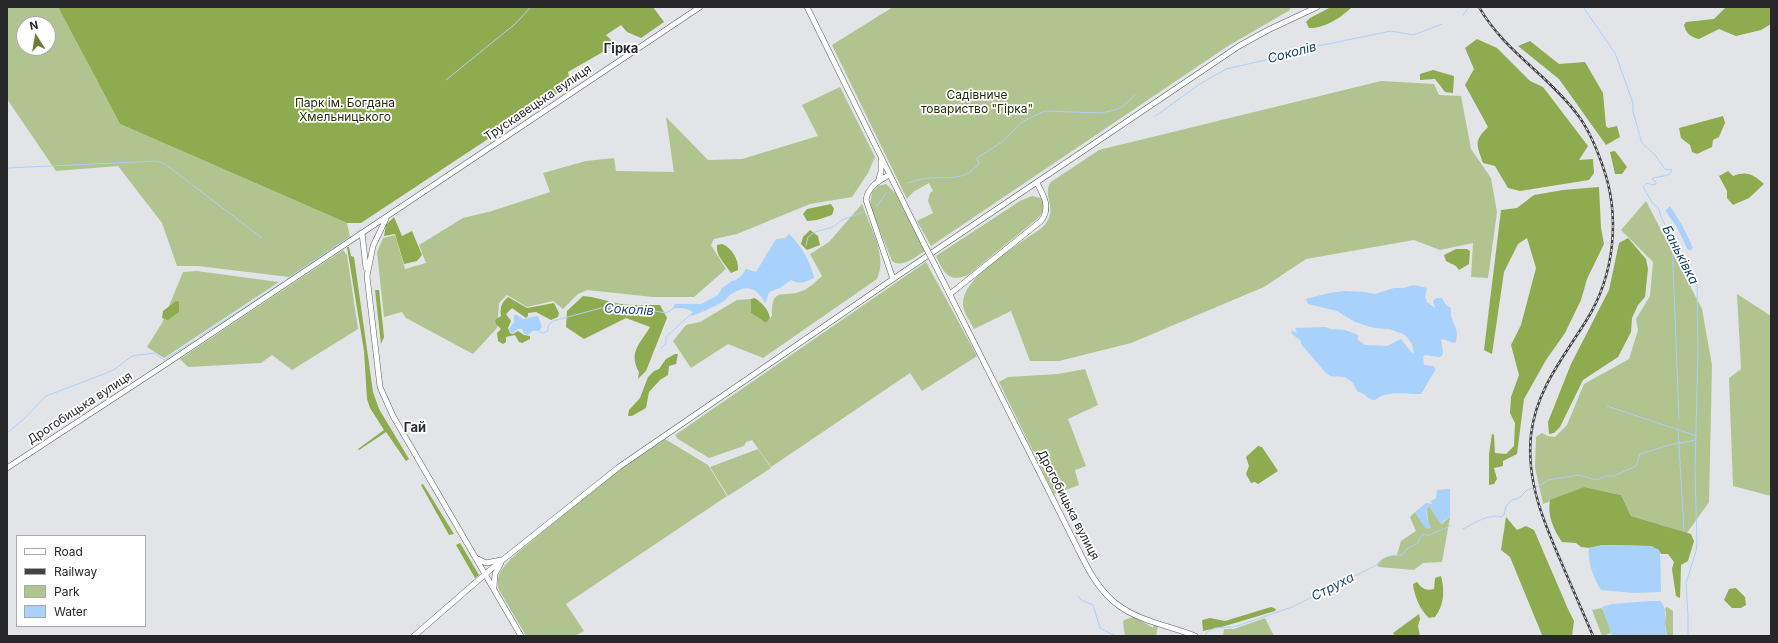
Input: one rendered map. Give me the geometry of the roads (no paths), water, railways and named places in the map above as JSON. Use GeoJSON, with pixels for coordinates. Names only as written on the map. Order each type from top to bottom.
{"type":"FeatureCollection","features":[{"type":"Feature","properties":{"kind":"main road","name":"Трускавецька вулиця"},"geometry":{"type":"LineString","coordinates":[[380,224],[387,216],[700,7]]}},
{"type":"Feature","properties":{"kind":"main road","name":"Дрогобицька вулиця"},"geometry":{"type":"LineString","coordinates":[[807,7],[924,244],[936,265],[1089,570],[1102,588],[1117,604],[1128,611],[1195,636]]}},
{"type":"Feature","properties":{"kind":"main road"},"geometry":{"type":"LineString","coordinates":[[414,636],[505,558],[597,484],[667,434],[893,279],[1239,46],[1268,30],[1317,7]]}},
{"type":"Feature","properties":{"kind":"main road"},"geometry":{"type":"LineString","coordinates":[[878,182],[881,172],[880,156]]}},
{"type":"Feature","properties":{"kind":"main road"},"geometry":{"type":"LineString","coordinates":[[889,174],[868,191],[866,200],[893,279]]}},
{"type":"Feature","properties":{"kind":"main road"},"geometry":{"type":"LineString","coordinates":[[950,294],[1041,221],[1046,215],[1047,206],[1044,195],[1037,182]]}},
{"type":"Feature","properties":{"kind":"main road","name":"Дрогобицька вулиця"},"geometry":{"type":"LineString","coordinates":[[7,468],[362,233],[380,224]]}},
{"type":"Feature","properties":{"kind":"main road"},"geometry":{"type":"LineString","coordinates":[[367,276],[370,254],[380,224]]}},
{"type":"Feature","properties":{"kind":"main road"},"geometry":{"type":"LineString","coordinates":[[362,233],[374,352],[380,387],[388,407],[521,636]]}},
{"type":"Feature","properties":{"kind":"main road"},"geometry":{"type":"LineString","coordinates":[[476,557],[483,562],[489,563],[505,558]]}},
{"type":"Feature","properties":{"kind":"main road"},"geometry":{"type":"LineString","coordinates":[[494,588],[494,577],[496,570],[505,558]]}},
{"type":"Feature","properties":{"kind":"water"},"geometry":{"type":"Polygon","coordinates":[[[1670,206],[1682,225],[1693,248],[1691,250],[1688,250],[1677,227],[1666,212],[1670,206]]]}},
{"type":"Feature","properties":{"kind":"water"},"geometry":{"type":"Polygon","coordinates":[[[789,234],[805,254],[814,278],[800,283],[791,280],[780,288],[769,292],[765,303],[755,290],[747,288],[731,294],[722,302],[694,315],[690,316],[693,312],[686,309],[672,309],[675,304],[701,304],[718,295],[722,288],[736,280],[746,269],[756,272],[776,239],[785,238],[789,234]]]}},
{"type":"Feature","properties":{"kind":"water"},"geometry":{"type":"Polygon","coordinates":[[[1414,285],[1427,288],[1425,297],[1427,302],[1435,308],[1433,301],[1437,298],[1442,298],[1446,305],[1451,308],[1452,317],[1457,332],[1456,342],[1454,343],[1441,340],[1443,352],[1442,356],[1425,355],[1423,357],[1424,365],[1433,366],[1436,369],[1421,394],[1391,394],[1372,400],[1358,392],[1352,382],[1345,377],[1330,376],[1325,372],[1301,344],[1301,341],[1291,333],[1292,331],[1297,333],[1295,328],[1326,327],[1330,329],[1345,330],[1358,335],[1358,340],[1365,345],[1387,346],[1401,339],[1411,352],[1414,353],[1412,344],[1403,334],[1389,329],[1374,328],[1355,322],[1337,311],[1308,304],[1306,299],[1329,293],[1345,291],[1375,294],[1394,288],[1403,288],[1414,285]]]}},
{"type":"Feature","properties":{"kind":"water"},"geometry":{"type":"Polygon","coordinates":[[[514,315],[517,315],[523,319],[538,316],[542,327],[539,331],[533,331],[527,335],[524,334],[522,329],[518,329],[513,333],[510,332],[509,329],[514,322],[514,315]]]}},
{"type":"Feature","properties":{"kind":"water"},"geometry":{"type":"Polygon","coordinates":[[[1450,489],[1450,517],[1443,521],[1444,524],[1441,524],[1428,505],[1427,516],[1431,527],[1429,529],[1425,528],[1415,512],[1426,503],[1432,504],[1431,501],[1436,498],[1437,490],[1450,489]]]}},
{"type":"Feature","properties":{"kind":"water"},"geometry":{"type":"Polygon","coordinates":[[[1603,545],[1652,546],[1658,549],[1660,552],[1661,592],[1634,593],[1601,590],[1592,570],[1589,558],[1589,548],[1603,545]]]}},
{"type":"Feature","properties":{"kind":"water"},"geometry":{"type":"Polygon","coordinates":[[[1660,601],[1664,606],[1667,636],[1612,636],[1602,607],[1612,604],[1660,601]]]}},
{"type":"Feature","properties":{"kind":"waterway"},"geometry":{"type":"LineString","coordinates":[[446,80],[515,24],[531,7]]}},
{"type":"Feature","properties":{"kind":"waterway","name":"Соколів"},"geometry":{"type":"LineString","coordinates":[[1463,15],[1469,7]]}},
{"type":"Feature","properties":{"kind":"waterway","name":"Баньківка"},"geometry":{"type":"LineString","coordinates":[[1583,7],[1615,53],[1633,103],[1633,112],[1642,143],[1655,155],[1665,169],[1672,170],[1669,175],[1653,178],[1652,179],[1656,182],[1656,184],[1653,185],[1647,183],[1643,187],[1653,204],[1658,207],[1662,219],[1697,284],[1698,349],[1695,470],[1697,544],[1686,583],[1688,636]]}},
{"type":"Feature","properties":{"kind":"waterway","name":"Соколів"},"geometry":{"type":"LineString","coordinates":[[1154,117],[1200,84],[1226,69],[1270,59],[1284,53],[1391,31],[1413,35],[1442,24]]}},
{"type":"Feature","properties":{"kind":"waterway","name":"Соколів"},"geometry":{"type":"LineString","coordinates":[[908,183],[925,178],[956,177],[967,174],[979,164],[977,158],[1002,142],[1022,122],[1045,111],[1100,113],[1122,107],[1135,95]]}},
{"type":"Feature","properties":{"kind":"waterway"},"geometry":{"type":"LineString","coordinates":[[7,168],[157,161],[165,164],[262,238]]}},
{"type":"Feature","properties":{"kind":"waterway","name":"Соколів"},"geometry":{"type":"LineString","coordinates":[[876,207],[887,192]]}},
{"type":"Feature","properties":{"kind":"waterway","name":"Соколів"},"geometry":{"type":"LineString","coordinates":[[806,246],[808,237],[815,232],[833,227],[842,220],[863,212]]}},
{"type":"Feature","properties":{"kind":"waterway"},"geometry":{"type":"LineString","coordinates":[[356,232],[361,229]]}},
{"type":"Feature","properties":{"kind":"waterway"},"geometry":{"type":"LineString","coordinates":[[287,279],[351,236]]}},
{"type":"Feature","properties":{"kind":"waterway"},"geometry":{"type":"LineString","coordinates":[[1672,239],[1679,419]]}},
{"type":"Feature","properties":{"kind":"waterway"},"geometry":{"type":"LineString","coordinates":[[199,337],[283,282]]}},
{"type":"Feature","properties":{"kind":"waterway","name":"Соколів"},"geometry":{"type":"LineString","coordinates":[[539,331],[543,333],[548,331],[548,326],[553,321],[601,308],[614,307],[630,312],[649,310],[666,313],[673,309]]}},
{"type":"Feature","properties":{"kind":"waterway"},"geometry":{"type":"LineString","coordinates":[[661,348],[666,344],[666,337],[690,315]]}},
{"type":"Feature","properties":{"kind":"waterway"},"geometry":{"type":"LineString","coordinates":[[7,433],[24,419],[46,396],[115,369],[132,356],[154,353],[164,360],[195,340]]}},
{"type":"Feature","properties":{"kind":"waterway"},"geometry":{"type":"LineString","coordinates":[[1607,406],[1697,436]]}},
{"type":"Feature","properties":{"kind":"waterway"},"geometry":{"type":"LineString","coordinates":[[1678,429],[1684,530]]}},
{"type":"Feature","properties":{"kind":"waterway","name":"Струха"},"geometry":{"type":"LineString","coordinates":[[1463,529],[1491,516],[1501,517],[1504,515],[1506,506],[1512,500],[1519,498],[1527,490],[1539,486],[1548,480],[1579,475],[1596,480],[1606,476],[1614,476],[1636,466],[1640,454],[1669,445],[1696,440]]}},
{"type":"Feature","properties":{"kind":"waterway","name":"Струха"},"geometry":{"type":"LineString","coordinates":[[1205,636],[1207,632],[1215,628],[1234,627],[1292,607],[1377,565],[1385,558],[1402,555],[1408,548],[1418,543],[1421,536],[1424,534],[1427,536],[1450,526]]}},
{"type":"Feature","properties":{"kind":"waterway"},"geometry":{"type":"LineString","coordinates":[[1078,596],[1081,600],[1093,605],[1100,628],[1115,636]]}},
{"type":"Feature","properties":{"kind":"waterway"},"geometry":{"type":"LineString","coordinates":[[1171,636],[1179,636]]}},
{"type":"Feature","properties":{"kind":"railway"},"geometry":{"type":"LineString","coordinates":[[1479,7],[1489,23],[1501,37],[1553,87],[1585,125],[1602,164],[1612,204],[1612,244],[1609,265],[1603,284],[1596,303],[1560,361],[1538,403],[1531,435],[1530,452],[1534,485],[1543,517],[1555,549],[1593,636]]}},
{"type":"Feature","properties":{"kind":"district","name":"Гірка"},"geometry":{"type":"Point","coordinates":[621,49]}},
{"type":"Feature","properties":{"kind":"district","name":"Гай"},"geometry":{"type":"Point","coordinates":[415,428]}},
{"type":"Feature","properties":{"kind":"park label","name":"Садівниче товариство \"Гірка\""},"geometry":{"type":"Point","coordinates":[977,102]}},
{"type":"Feature","properties":{"kind":"park label","name":"Парк ім. Богдана Хмельницького"},"geometry":{"type":"Point","coordinates":[345,110]}}]}
